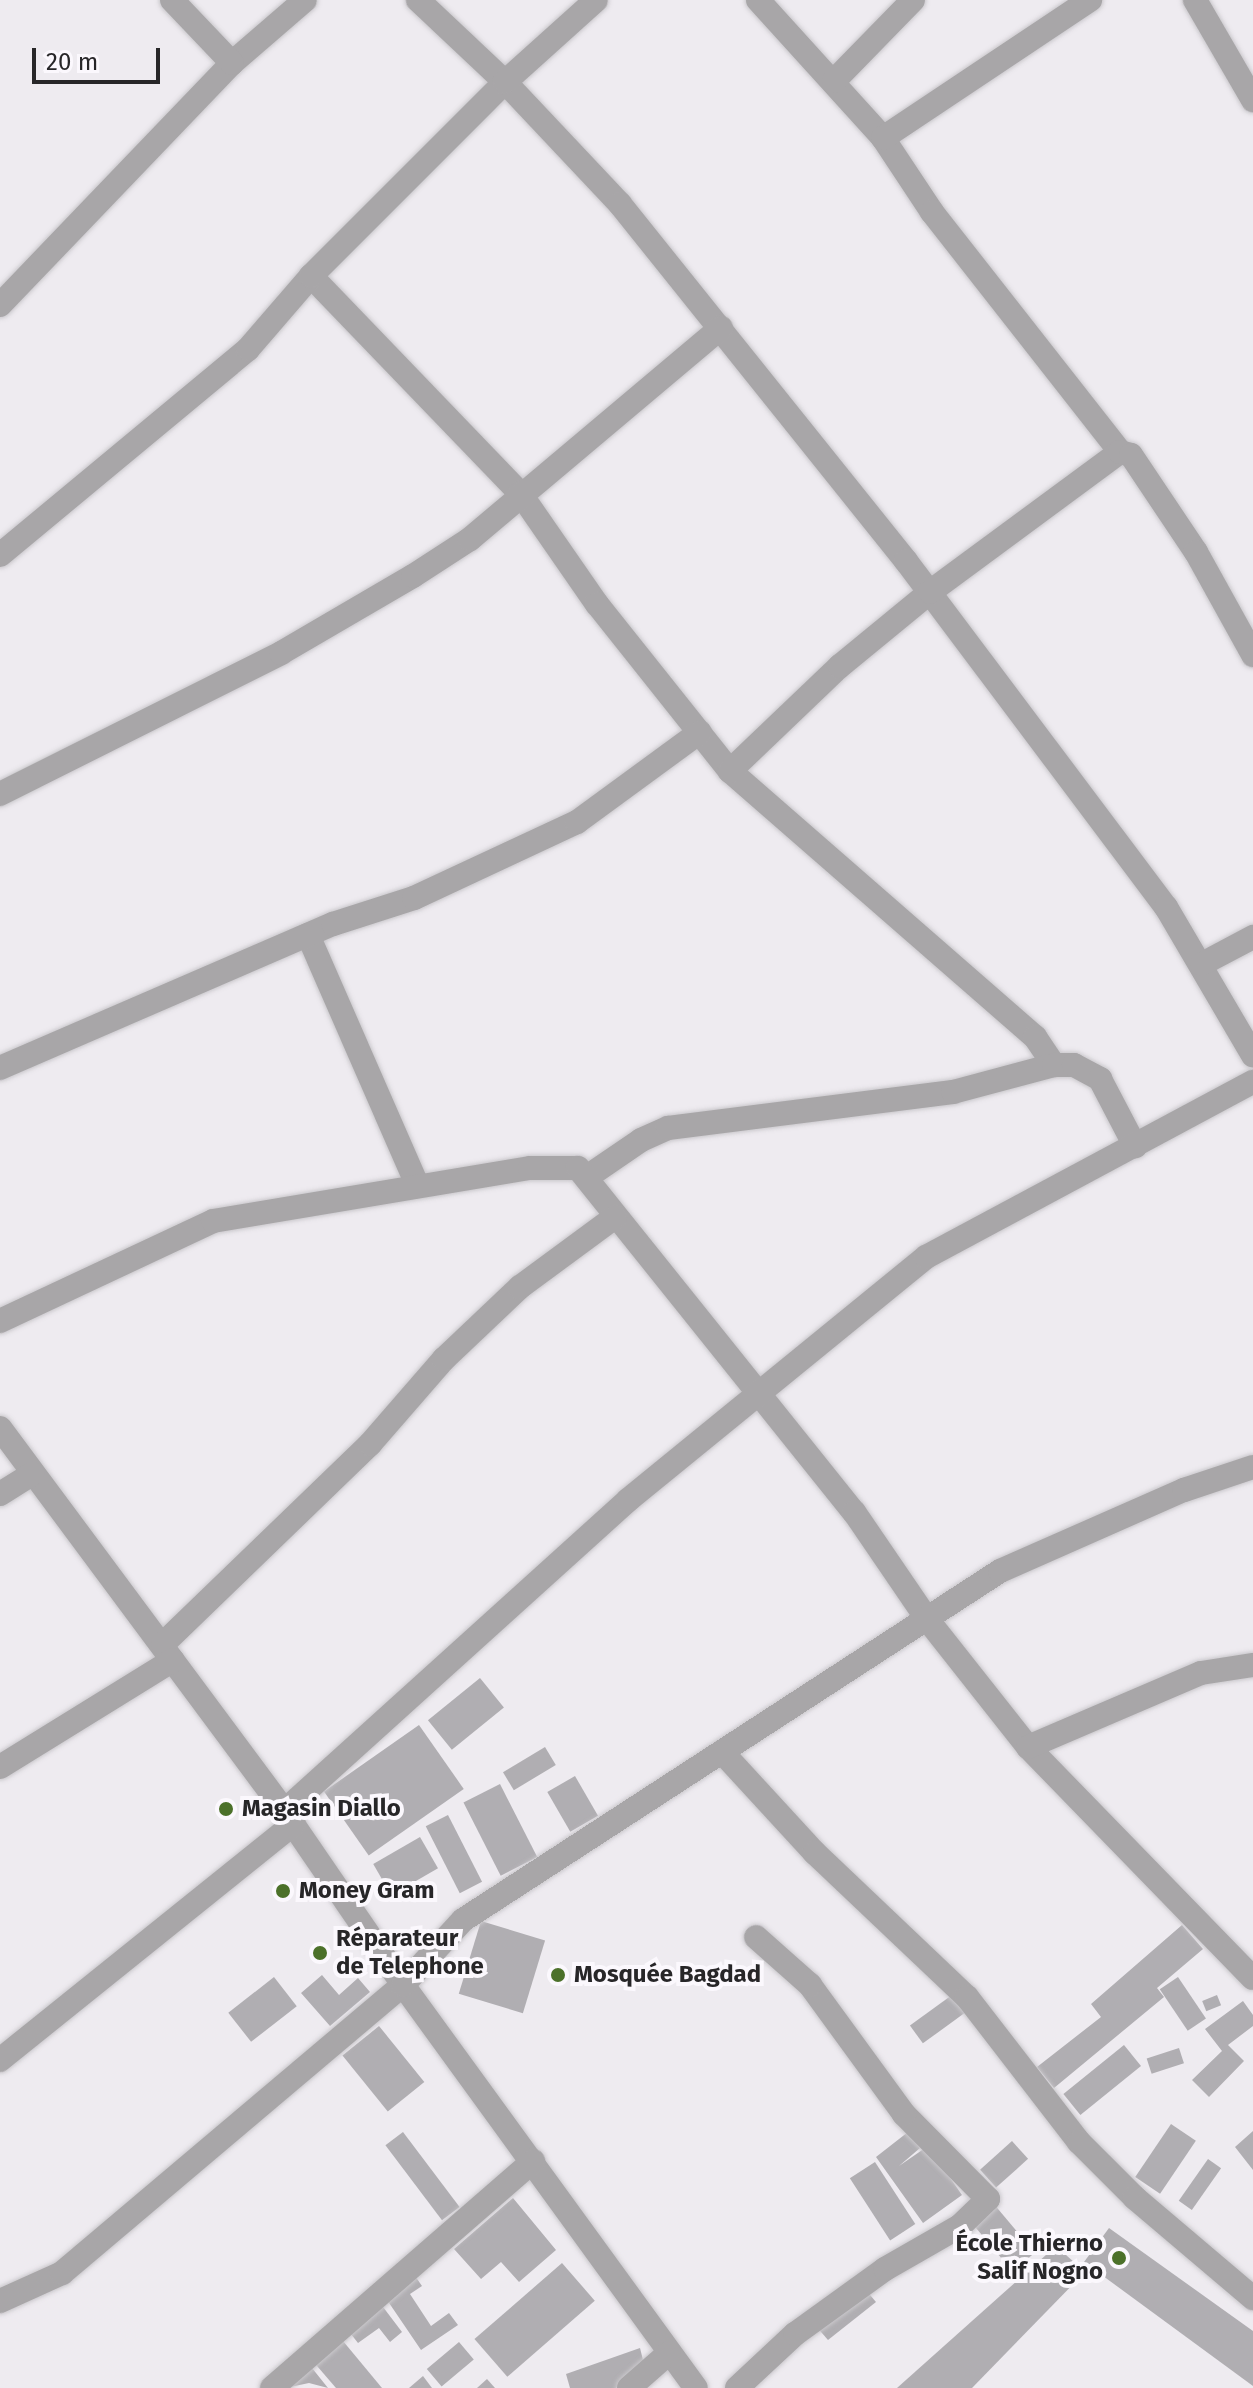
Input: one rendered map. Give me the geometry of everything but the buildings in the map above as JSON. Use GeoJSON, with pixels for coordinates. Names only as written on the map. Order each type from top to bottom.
{"type":"FeatureCollection","features":[{"type":"Feature","properties":{"kind":"street"},"geometry":{"type":"LineString","coordinates":[[172,0],[232,63]]}},
{"type":"Feature","properties":{"kind":"street"},"geometry":{"type":"LineString","coordinates":[[0,305],[232,63],[305,0]]}},
{"type":"Feature","properties":{"kind":"street"},"geometry":{"type":"LineString","coordinates":[[418,0],[505,82],[620,204],[930,592],[1166,907],[1253,1055]]}},
{"type":"Feature","properties":{"kind":"street"},"geometry":{"type":"LineString","coordinates":[[0,555],[248,349],[311,276],[505,82],[596,0]]}},
{"type":"Feature","properties":{"kind":"street"},"geometry":{"type":"LineString","coordinates":[[758,0],[883,138],[932,212],[1120,452],[1131,455],[1196,552],[1253,655]]}},
{"type":"Feature","properties":{"kind":"street"},"geometry":{"type":"LineString","coordinates":[[834,81],[913,0]]}},
{"type":"Feature","properties":{"kind":"street"},"geometry":{"type":"LineString","coordinates":[[883,138],[1090,0]]}},
{"type":"Feature","properties":{"kind":"street"},"geometry":{"type":"LineString","coordinates":[[1195,0],[1253,100]]}},
{"type":"Feature","properties":{"kind":"street"},"geometry":{"type":"LineString","coordinates":[[311,276],[520,493],[597,604],[730,771],[1035,1037],[1054,1065]]}},
{"type":"Feature","properties":{"kind":"street"},"geometry":{"type":"LineString","coordinates":[[0,794],[281,653],[470,539],[520,493],[721,328]]}},
{"type":"Feature","properties":{"kind":"street"},"geometry":{"type":"LineString","coordinates":[[730,771],[840,666],[930,592],[1120,452]]}},
{"type":"Feature","properties":{"kind":"street"},"geometry":{"type":"LineString","coordinates":[[0,1068],[308,935],[414,898],[577,822],[700,732]]}},
{"type":"Feature","properties":{"kind":"street"},"geometry":{"type":"LineString","coordinates":[[308,935],[417,1185]]}},
{"type":"Feature","properties":{"kind":"street"},"geometry":{"type":"LineString","coordinates":[[1202,964],[1253,937]]}},
{"type":"Feature","properties":{"kind":"street"},"geometry":{"type":"LineString","coordinates":[[587,1177],[668,1128],[953,1092],[1054,1065],[1074,1065],[1100,1079],[1135,1146]]}},
{"type":"Feature","properties":{"kind":"street"},"geometry":{"type":"LineString","coordinates":[[0,2060],[289,1818],[628,1500],[760,1396],[830,1332],[926,1257],[1017,1204],[1135,1146],[1253,1082]]}},
{"type":"Feature","properties":{"kind":"street"},"geometry":{"type":"LineString","coordinates":[[0,1321],[213,1221],[417,1185],[565,1164],[587,1177],[615,1217],[854,1512],[927,1619],[1028,1747],[1244,1957],[1253,1978]]}},
{"type":"Feature","properties":{"kind":"street"},"geometry":{"type":"LineString","coordinates":[[0,1767],[168,1652],[370,1444],[444,1359],[520,1287],[615,1217]]}},
{"type":"Feature","properties":{"kind":"street"},"geometry":{"type":"LineString","coordinates":[[0,1428],[289,1818],[403,1985],[696,2388]]}},
{"type":"Feature","properties":{"kind":"street"},"geometry":{"type":"LineString","coordinates":[[0,2301],[62,2273],[403,1985],[463,1920],[1000,1571],[1184,1490],[1253,1467]]}},
{"type":"Feature","properties":{"kind":"street"},"geometry":{"type":"LineString","coordinates":[[0,1494],[32,1474]]}},
{"type":"Feature","properties":{"kind":"street"},"geometry":{"type":"LineString","coordinates":[[1028,1747],[1201,1673],[1253,1665]]}},
{"type":"Feature","properties":{"kind":"street"},"geometry":{"type":"LineString","coordinates":[[722,1752],[815,1853],[967,1997],[1079,2142],[1135,2198],[1253,2298]]}},
{"type":"Feature","properties":{"kind":"street"},"geometry":{"type":"LineString","coordinates":[[737,2388],[795,2334],[885,2269],[960,2226],[988,2199],[904,2114],[810,1985],[756,1937]]}},
{"type":"Feature","properties":{"kind":"street"},"geometry":{"type":"LineString","coordinates":[[272,2388],[533,2161]]}},
{"type":"Feature","properties":{"kind":"street"},"geometry":{"type":"LineString","coordinates":[[629,2388],[669,2353]]}},
{"type":"Feature","properties":{"kind":"place","name":"Magasin Diallo"},"geometry":{"type":"Point","coordinates":[226,1809]}},
{"type":"Feature","properties":{"kind":"place","name":"Money Gram"},"geometry":{"type":"Point","coordinates":[283,1891]}},
{"type":"Feature","properties":{"kind":"place","name":"Réparateur de Telephone"},"geometry":{"type":"Point","coordinates":[320,1953]}},
{"type":"Feature","properties":{"kind":"place","name":"Mosquée Bagdad"},"geometry":{"type":"Point","coordinates":[558,1975]}},
{"type":"Feature","properties":{"kind":"place","name":"École Thierno Salif Nogno"},"geometry":{"type":"Point","coordinates":[1119,2258]}}]}
